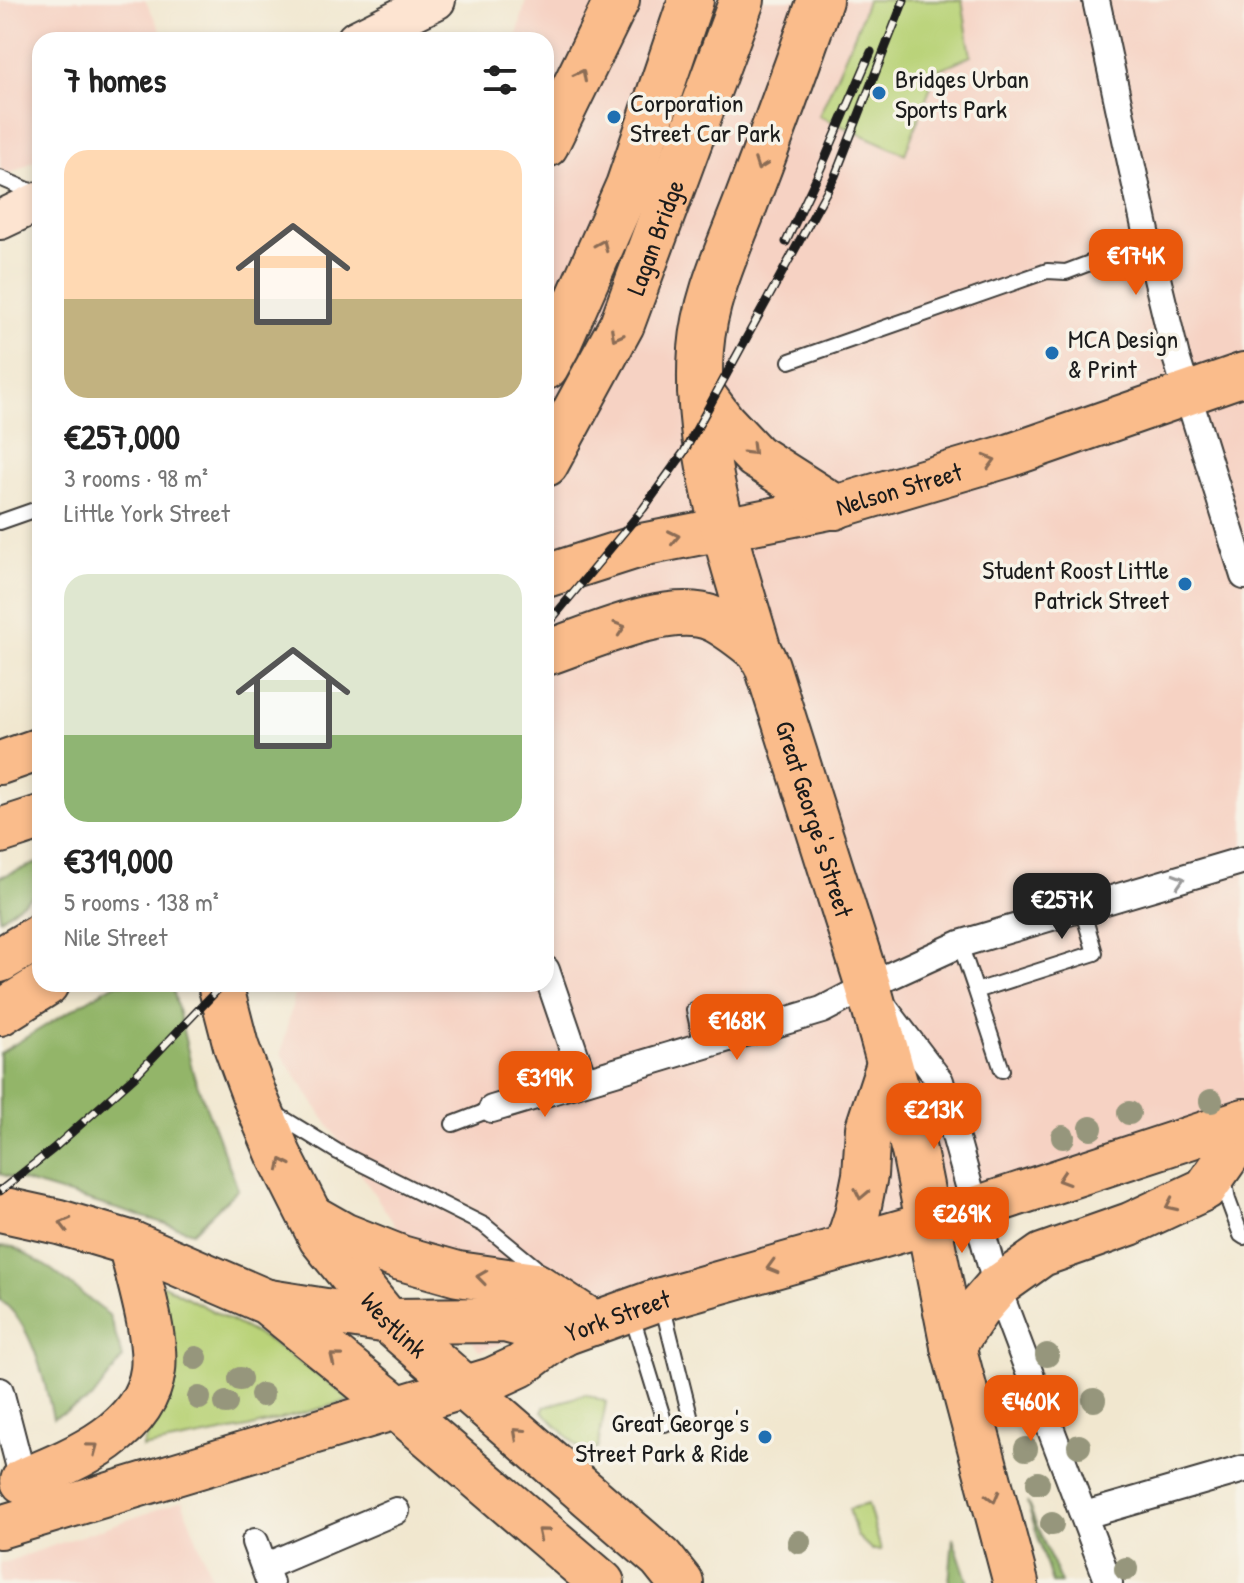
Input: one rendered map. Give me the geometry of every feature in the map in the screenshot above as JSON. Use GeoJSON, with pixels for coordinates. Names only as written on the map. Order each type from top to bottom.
{"type":"FeatureCollection","features":[{"type":"Feature","properties":{"kind":"highway"},"geometry":{"type":"LineString","coordinates":[[554,129],[617,0]]}},
{"type":"Feature","properties":{"kind":"highway","name":"Lagan Bridge"},"geometry":{"type":"LineString","coordinates":[[554,352],[628,186],[691,0]]}},
{"type":"Feature","properties":{"kind":"highway","name":"Lagan Bridge"},"geometry":{"type":"LineString","coordinates":[[554,449],[622,324],[742,0]]}},
{"type":"Feature","properties":{"kind":"highway","name":"Great George's Street"},"geometry":{"type":"LineString","coordinates":[[820,0],[721,263],[701,347],[700,391],[711,473],[724,527],[759,651],[767,666],[868,986],[914,1151],[930,1223]]}},
{"type":"Feature","properties":{"kind":"highway"},"geometry":{"type":"LineString","coordinates":[[700,391],[723,422],[755,456],[835,507]]}},
{"type":"Feature","properties":{"kind":"highway"},"geometry":{"type":"LineString","coordinates":[[554,650],[633,624],[689,613],[712,619],[759,651]]}},
{"type":"Feature","properties":{"kind":"highway"},"geometry":{"type":"LineString","coordinates":[[0,831],[32,821]]}},
{"type":"Feature","properties":{"kind":"highway"},"geometry":{"type":"LineString","coordinates":[[0,960],[32,941]]}},
{"type":"Feature","properties":{"kind":"highway"},"geometry":{"type":"LineString","coordinates":[[0,1013],[33,992]]}},
{"type":"Feature","properties":{"kind":"highway","name":"Westlink"},"geometry":{"type":"LineString","coordinates":[[222,992],[236,1046],[256,1100],[279,1155],[321,1238],[388,1321],[661,1558],[681,1583]]}},
{"type":"Feature","properties":{"kind":"highway"},"geometry":{"type":"LineString","coordinates":[[847,1245],[865,1175],[868,1128],[889,1064]]}},
{"type":"Feature","properties":{"kind":"highway"},"geometry":{"type":"LineString","coordinates":[[0,1209],[130,1243],[267,1302],[388,1321],[505,1320],[600,1313]]}},
{"type":"Feature","properties":{"kind":"highway"},"geometry":{"type":"LineString","coordinates":[[308,1215],[343,1235],[401,1258],[458,1274],[535,1285],[600,1313]]}},
{"type":"Feature","properties":{"kind":"highway"},"geometry":{"type":"LineString","coordinates":[[930,1223],[953,1346],[1016,1583]]}},
{"type":"Feature","properties":{"kind":"highway"},"geometry":{"type":"LineString","coordinates":[[14,1503],[121,1427],[145,1399],[153,1369],[150,1338],[130,1243]]}},
{"type":"Feature","properties":{"kind":"highway"},"geometry":{"type":"LineString","coordinates":[[953,1346],[997,1287]]}},
{"type":"Feature","properties":{"kind":"highway"},"geometry":{"type":"LineString","coordinates":[[267,1302],[396,1407],[602,1583]]}},
{"type":"Feature","properties":{"kind":"main road","name":"Nelson Street"},"geometry":{"type":"LineString","coordinates":[[554,573],[646,544],[835,507],[1011,455],[1244,374]]}},
{"type":"Feature","properties":{"kind":"main road"},"geometry":{"type":"LineString","coordinates":[[0,763],[32,752]]}},
{"type":"Feature","properties":{"kind":"main road"},"geometry":{"type":"LineString","coordinates":[[997,1287],[1042,1255],[1130,1224],[1205,1189],[1234,1141]]}},
{"type":"Feature","properties":{"kind":"main road","name":"York Street"},"geometry":{"type":"LineString","coordinates":[[14,1503],[463,1388],[520,1366],[600,1313],[974,1209],[1234,1141]]}},
{"type":"Feature","properties":{"kind":"street"},"geometry":{"type":"LineString","coordinates":[[372,32],[436,0]]}},
{"type":"Feature","properties":{"kind":"street"},"geometry":{"type":"LineString","coordinates":[[1096,0],[1148,241],[1186,392],[1244,576]]}},
{"type":"Feature","properties":{"kind":"street"},"geometry":{"type":"LineString","coordinates":[[0,220],[32,202]]}},
{"type":"Feature","properties":{"kind":"street"},"geometry":{"type":"LineString","coordinates":[[492,1109],[822,1010],[960,944],[1244,860]]}},
{"type":"Feature","properties":{"kind":"street","name":"Great George's Street"},"geometry":{"type":"LineString","coordinates":[[868,986],[940,1081],[997,1287],[1109,1583]]}},
{"type":"Feature","properties":{"kind":"street"},"geometry":{"type":"LineString","coordinates":[[554,992],[584,1081]]}},
{"type":"Feature","properties":{"kind":"street"},"geometry":{"type":"LineString","coordinates":[[0,1391],[14,1503]]}},
{"type":"Feature","properties":{"kind":"street"},"geometry":{"type":"LineString","coordinates":[[1085,1515],[1244,1469]]}},
{"type":"Feature","properties":{"kind":"street"},"geometry":{"type":"LineString","coordinates":[[263,1564],[396,1511]]}},
{"type":"Feature","properties":{"kind":"lane"},"geometry":{"type":"LineString","coordinates":[[0,178],[32,194]]}},
{"type":"Feature","properties":{"kind":"lane"},"geometry":{"type":"LineString","coordinates":[[790,361],[1047,271],[1066,272],[1148,241]]}},
{"type":"Feature","properties":{"kind":"lane"},"geometry":{"type":"LineString","coordinates":[[0,522],[32,511]]}},
{"type":"Feature","properties":{"kind":"lane"},"geometry":{"type":"LineString","coordinates":[[976,991],[1095,953],[1082,909]]}},
{"type":"Feature","properties":{"kind":"lane"},"geometry":{"type":"LineString","coordinates":[[960,944],[1002,1070]]}},
{"type":"Feature","properties":{"kind":"lane"},"geometry":{"type":"LineString","coordinates":[[694,1010],[702,1046]]}},
{"type":"Feature","properties":{"kind":"lane"},"geometry":{"type":"LineString","coordinates":[[256,1100],[298,1130],[484,1225],[535,1267],[600,1313],[690,1416]]}},
{"type":"Feature","properties":{"kind":"lane"},"geometry":{"type":"LineString","coordinates":[[453,1124],[492,1109]]}},
{"type":"Feature","properties":{"kind":"lane"},"geometry":{"type":"LineString","coordinates":[[1234,1141],[1229,1202],[1244,1237]]}},
{"type":"Feature","properties":{"kind":"lane"},"geometry":{"type":"LineString","coordinates":[[600,1313],[665,1424]]}},
{"type":"Feature","properties":{"kind":"shaded area"},"geometry":{"type":"Polygon","coordinates":[[[0,0],[145,0],[162,32],[32,32],[32,162],[0,179],[0,0]]]}},
{"type":"Feature","properties":{"kind":"shaded area"},"geometry":{"type":"Polygon","coordinates":[[[526,0],[1244,0],[1244,1112],[479,1351],[281,1054],[295,992],[554,992],[554,32],[518,32],[526,0]]]}},
{"type":"Feature","properties":{"kind":"shaded area"},"geometry":{"type":"Polygon","coordinates":[[[182,1501],[214,1583],[0,1583],[0,1564],[182,1501]]]}},
{"type":"Feature","properties":{"kind":"green space","name":"Bridges Urban Sports Park"},"geometry":{"type":"Polygon","coordinates":[[[867,0],[962,0],[971,56],[937,70],[905,154],[819,116],[867,0]]]}},
{"type":"Feature","properties":{"kind":"green space"},"geometry":{"type":"Polygon","coordinates":[[[32,865],[32,896],[0,919],[0,877],[32,865]]]}},
{"type":"Feature","properties":{"kind":"green space"},"geometry":{"type":"Polygon","coordinates":[[[102,992],[174,992],[193,1073],[238,1189],[193,1232],[0,1174],[0,1053],[102,992]]]}},
{"type":"Feature","properties":{"kind":"green space"},"geometry":{"type":"Polygon","coordinates":[[[0,1246],[14,1247],[52,1270],[109,1315],[123,1358],[92,1399],[53,1418],[29,1338],[21,1323],[0,1300],[0,1246]]]}},
{"type":"Feature","properties":{"kind":"green space"},"geometry":{"type":"Polygon","coordinates":[[[154,1280],[268,1340],[352,1400],[248,1428],[142,1448],[172,1381],[154,1280]]]}},
{"type":"Feature","properties":{"kind":"green space"},"geometry":{"type":"Polygon","coordinates":[[[586,1394],[606,1402],[598,1447],[589,1458],[543,1412],[544,1407],[586,1394]]]}},
{"type":"Feature","properties":{"kind":"green space"},"geometry":{"type":"Polygon","coordinates":[[[1027,1502],[1061,1583],[1052,1583],[1027,1502]]]}},
{"type":"Feature","properties":{"kind":"green space"},"geometry":{"type":"Polygon","coordinates":[[[868,1504],[881,1550],[872,1550],[857,1536],[849,1509],[868,1504]]]}},
{"type":"Feature","properties":{"kind":"green space"},"geometry":{"type":"Polygon","coordinates":[[[953,1538],[968,1583],[949,1583],[953,1538]]]}},
{"type":"Feature","properties":{"kind":"railway"},"geometry":{"type":"LineString","coordinates":[[554,616],[643,509],[684,452],[835,176],[904,0]]}},
{"type":"Feature","properties":{"kind":"railway"},"geometry":{"type":"LineString","coordinates":[[786,242],[871,52]]}},
{"type":"Feature","properties":{"kind":"railway"},"geometry":{"type":"LineString","coordinates":[[0,1191],[53,1149],[136,1075],[215,992]]}},
{"type":"Feature","properties":{"kind":"place","name":"Bridges Urban Sports Park"},"geometry":{"type":"Point","coordinates":[879,93]}},
{"type":"Feature","properties":{"kind":"place","name":"Corporation Street Car Park"},"geometry":{"type":"Point","coordinates":[614,117]}},
{"type":"Feature","properties":{"kind":"place","name":"MCA Design & Print"},"geometry":{"type":"Point","coordinates":[1052,353]}},
{"type":"Feature","properties":{"kind":"place","name":"Student Roost Little Patrick Street"},"geometry":{"type":"Point","coordinates":[1185,584]}},
{"type":"Feature","properties":{"kind":"place","name":"Great George's Street Park & Ride"},"geometry":{"type":"Point","coordinates":[765,1437]}}]}
